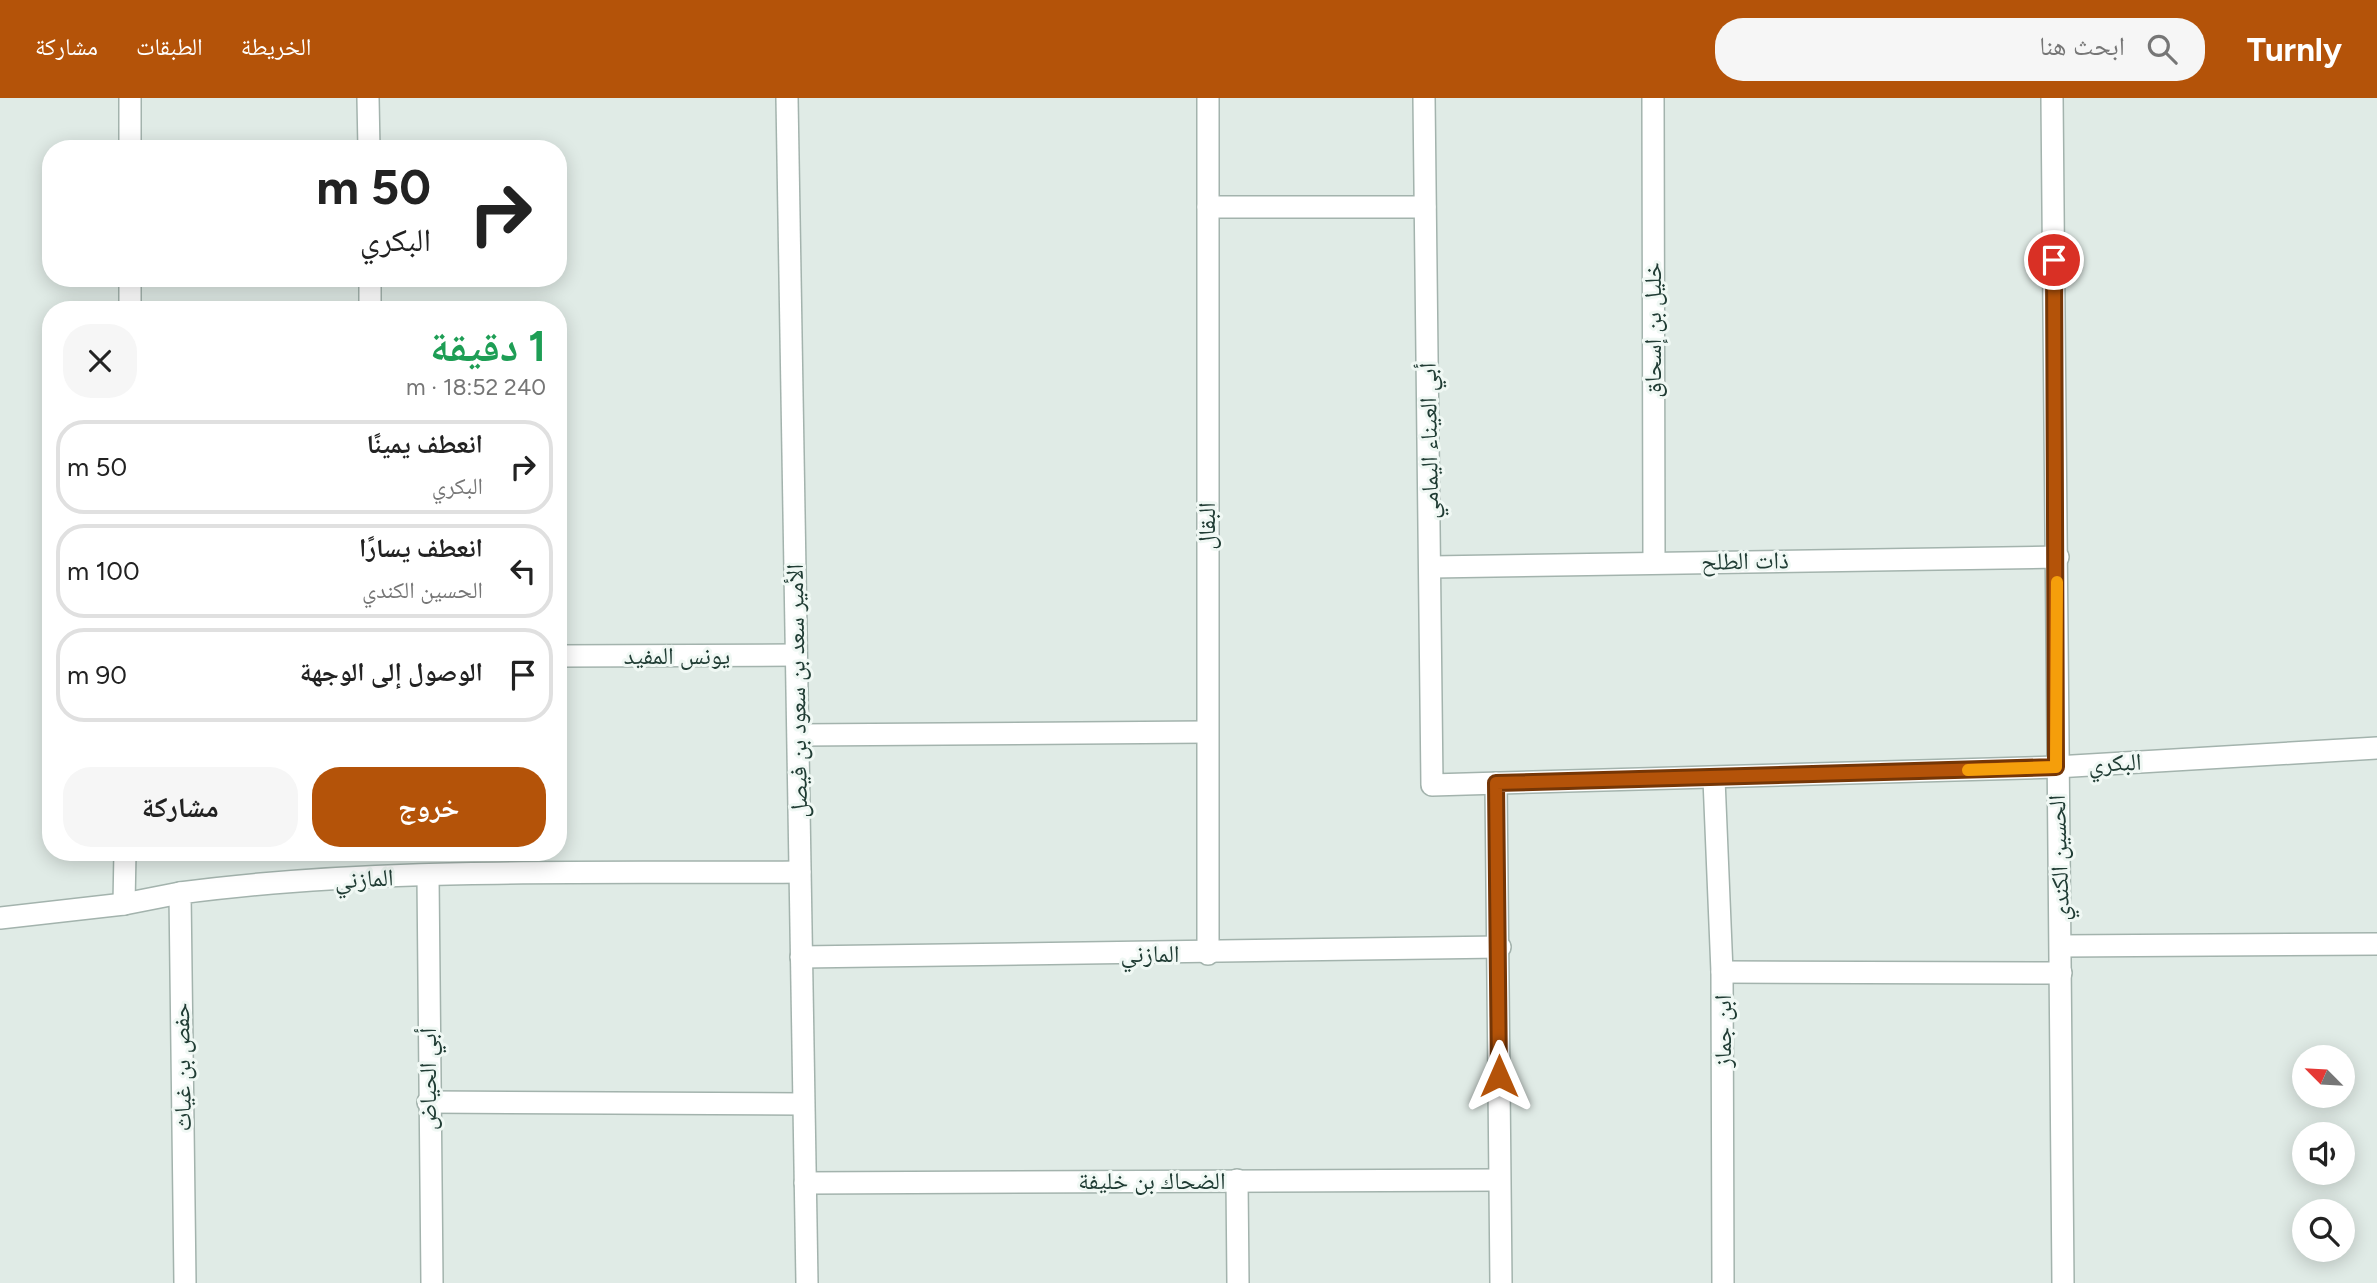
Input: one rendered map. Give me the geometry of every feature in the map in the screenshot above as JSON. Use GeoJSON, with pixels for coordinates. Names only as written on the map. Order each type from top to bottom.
{"type":"FeatureCollection","features":[{"type":"Feature","properties":{"kind":"street"},"geometry":{"type":"LineString","coordinates":[[130,98],[130,140]]}},
{"type":"Feature","properties":{"kind":"street"},"geometry":{"type":"LineString","coordinates":[[368,98],[369,140]]}},
{"type":"Feature","properties":{"kind":"street","name":"الأمير سعد بن سعود بن فيصل"},"geometry":{"type":"LineString","coordinates":[[787,98],[796,655],[800,735],[802,1104],[807,1283]]}},
{"type":"Feature","properties":{"kind":"street","name":"البقال"},"geometry":{"type":"LineString","coordinates":[[1208,98],[1208,954]]}},
{"type":"Feature","properties":{"kind":"street","name":"أبي العيناء اليمامي"},"geometry":{"type":"LineString","coordinates":[[1424,98],[1433,785]]}},
{"type":"Feature","properties":{"kind":"street","name":"خليل بن إسحاق"},"geometry":{"type":"LineString","coordinates":[[1653,98],[1654,562]]}},
{"type":"Feature","properties":{"kind":"street","name":"الحسين الكندي"},"geometry":{"type":"LineString","coordinates":[[2052,98],[2057,557],[2056,767],[2061,946],[2063,1283]]}},
{"type":"Feature","properties":{"kind":"street"},"geometry":{"type":"LineString","coordinates":[[1208,207],[1424,208]]}},
{"type":"Feature","properties":{"kind":"street","name":"ذات الطلح"},"geometry":{"type":"LineString","coordinates":[[1432,567],[2057,557]]}},
{"type":"Feature","properties":{"kind":"street","name":"يونس المفيد"},"geometry":{"type":"LineString","coordinates":[[567,656],[796,655]]}},
{"type":"Feature","properties":{"kind":"street"},"geometry":{"type":"LineString","coordinates":[[800,735],[1206,732]]}},
{"type":"Feature","properties":{"kind":"street","name":"البكري"},"geometry":{"type":"LineString","coordinates":[[1433,785],[1714,779],[2056,767],[2377,748]]}},
{"type":"Feature","properties":{"kind":"street","name":"ابن جماز"},"geometry":{"type":"LineString","coordinates":[[1714,779],[1723,972],[1723,1283]]}},
{"type":"Feature","properties":{"kind":"street"},"geometry":{"type":"LineString","coordinates":[[1496,783],[1500,947],[1501,1283]]}},
{"type":"Feature","properties":{"kind":"street"},"geometry":{"type":"LineString","coordinates":[[124,904],[125,861]]}},
{"type":"Feature","properties":{"kind":"street","name":"المازني"},"geometry":{"type":"LineString","coordinates":[[180,893],[222,887],[428,876],[800,872]]}},
{"type":"Feature","properties":{"kind":"street","name":"أبي الحياض"},"geometry":{"type":"LineString","coordinates":[[428,876],[428,1102],[432,1283]]}},
{"type":"Feature","properties":{"kind":"street"},"geometry":{"type":"LineString","coordinates":[[0,918],[124,904],[180,893]]}},
{"type":"Feature","properties":{"kind":"street","name":"حفص بن غياث"},"geometry":{"type":"LineString","coordinates":[[180,893],[185,1283]]}},
{"type":"Feature","properties":{"kind":"street"},"geometry":{"type":"LineString","coordinates":[[2061,946],[2377,944]]}},
{"type":"Feature","properties":{"kind":"street","name":"المازني"},"geometry":{"type":"LineString","coordinates":[[801,957],[1208,954],[1500,947]]}},
{"type":"Feature","properties":{"kind":"street"},"geometry":{"type":"LineString","coordinates":[[1723,972],[2061,973]]}},
{"type":"Feature","properties":{"kind":"street"},"geometry":{"type":"LineString","coordinates":[[428,1102],[802,1104]]}},
{"type":"Feature","properties":{"kind":"street"},"geometry":{"type":"LineString","coordinates":[[1237,1180],[1238,1283]]}},
{"type":"Feature","properties":{"kind":"street","name":"الضحاك بن خليفة"},"geometry":{"type":"LineString","coordinates":[[805,1184],[1499,1180]]}},
{"type":"Feature","properties":{"kind":"slow traffic"},"geometry":{"type":"LineString","coordinates":[[1968,770],[2056,767],[2057,582]]}},
{"type":"Feature","properties":{"kind":"route"},"geometry":{"type":"LineString","coordinates":[[1499,1076],[1500,947],[1496,783],[1714,779],[2056,767],[2054,260]]}}]}
